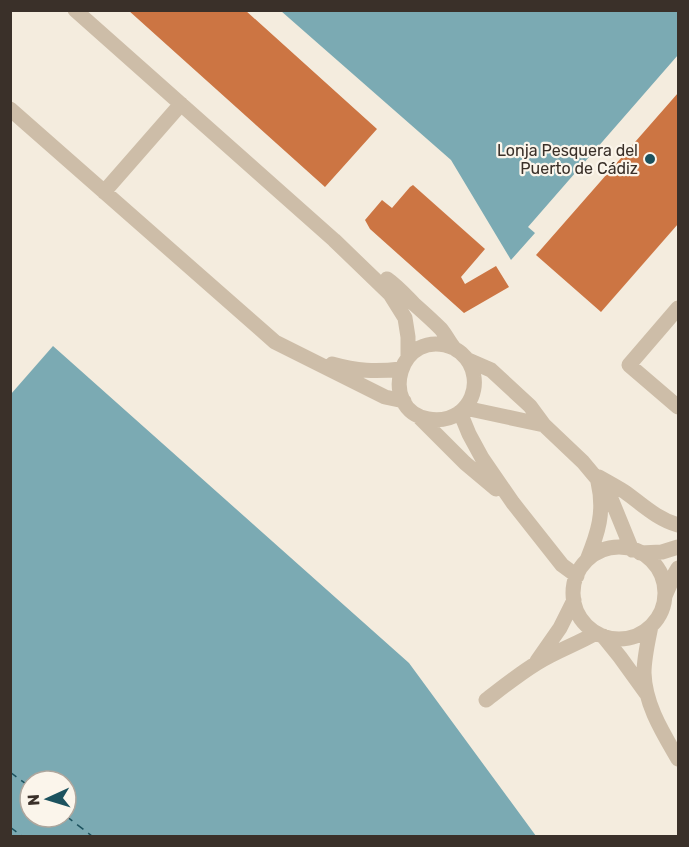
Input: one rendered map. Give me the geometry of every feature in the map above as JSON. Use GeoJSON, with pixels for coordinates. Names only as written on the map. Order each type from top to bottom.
{"type":"FeatureCollection","features":[{"type":"Feature","properties":{"kind":"lane"},"geometry":{"type":"LineString","coordinates":[[75,10],[334,240],[390,294],[401,310],[407,325],[405,363]]}},
{"type":"Feature","properties":{"kind":"lane"},"geometry":{"type":"LineString","coordinates":[[104,192],[181,104]]}},
{"type":"Feature","properties":{"kind":"lane"},"geometry":{"type":"LineString","coordinates":[[10,109],[275,342],[385,397],[404,401]]}},
{"type":"Feature","properties":{"kind":"lane"},"geometry":{"type":"LineString","coordinates":[[334,240],[390,281],[442,330],[454,348]]}},
{"type":"Feature","properties":{"kind":"lane"},"geometry":{"type":"LineString","coordinates":[[678,308],[629,365],[678,407]]}},
{"type":"Feature","properties":{"kind":"lane"},"geometry":{"type":"LineString","coordinates":[[417,415],[430,420],[444,420],[463,410],[472,396],[474,377],[468,360],[462,353],[442,344],[429,345],[417,350],[405,363],[399,375],[399,388],[404,401],[412,411],[465,463],[513,503]]}},
{"type":"Feature","properties":{"kind":"lane"},"geometry":{"type":"LineString","coordinates":[[300,355],[359,371],[374,372],[405,363]]}},
{"type":"Feature","properties":{"kind":"lane"},"geometry":{"type":"LineString","coordinates":[[468,360],[491,370],[530,406],[544,425],[595,476],[612,501],[636,551],[654,564],[669,599]]}},
{"type":"Feature","properties":{"kind":"lane"},"geometry":{"type":"LineString","coordinates":[[463,410],[544,425]]}},
{"type":"Feature","properties":{"kind":"lane"},"geometry":{"type":"LineString","coordinates":[[463,410],[469,434],[482,458],[513,503],[562,565],[577,576]]}},
{"type":"Feature","properties":{"kind":"lane"},"geometry":{"type":"LineString","coordinates":[[595,476],[625,492],[649,512],[678,525]]}},
{"type":"Feature","properties":{"kind":"lane"},"geometry":{"type":"LineString","coordinates":[[586,563],[600,525],[601,504],[595,476]]}},
{"type":"Feature","properties":{"kind":"lane"},"geometry":{"type":"LineString","coordinates":[[678,547],[662,552],[612,548],[591,558],[582,566],[577,576],[574,588],[577,611],[582,621],[590,629],[600,634],[621,639],[632,638],[642,633],[658,618],[669,599],[678,568]]}},
{"type":"Feature","properties":{"kind":"lane"},"geometry":{"type":"LineString","coordinates":[[535,664],[560,628],[574,600]]}},
{"type":"Feature","properties":{"kind":"lane"},"geometry":{"type":"LineString","coordinates":[[651,626],[644,672],[648,696],[661,729],[678,759]]}},
{"type":"Feature","properties":{"kind":"lane"},"geometry":{"type":"LineString","coordinates":[[486,700],[535,664],[561,650],[600,634]]}},
{"type":"Feature","properties":{"kind":"lane"},"geometry":{"type":"LineString","coordinates":[[600,634],[648,696]]}},
{"type":"Feature","properties":{"kind":"water"},"geometry":{"type":"Polygon","coordinates":[[[281,11],[678,11],[678,55],[528,227],[535,233],[511,260],[451,160],[281,11]]]}},
{"type":"Feature","properties":{"kind":"water"},"geometry":{"type":"Polygon","coordinates":[[[53,346],[409,663],[536,836],[11,836],[11,394],[53,346]]]}},
{"type":"Feature","properties":{"kind":"building"},"geometry":{"type":"Polygon","coordinates":[[[128,10],[245,10],[377,129],[325,187],[128,10]]]}},
{"type":"Feature","properties":{"kind":"building","name":"Lonja Pesquera del Puerto de Cádiz"},"geometry":{"type":"Polygon","coordinates":[[[678,93],[678,224],[601,312],[536,255],[678,93]]]}},
{"type":"Feature","properties":{"kind":"building"},"geometry":{"type":"Polygon","coordinates":[[[413,185],[485,249],[461,277],[465,284],[496,266],[509,287],[464,313],[370,229],[365,220],[382,200],[392,208],[413,185]]]}},
{"type":"Feature","properties":{"kind":"ferry route"},"geometry":{"type":"LineString","coordinates":[[10,772],[18,778]]}},
{"type":"Feature","properties":{"kind":"ferry route"},"geometry":{"type":"LineString","coordinates":[[78,825],[92,836]]}},
{"type":"Feature","properties":{"kind":"ferry route"},"geometry":{"type":"LineString","coordinates":[[10,827],[22,836]]}},
{"type":"Feature","properties":{"kind":"place","name":"Lonja Pesquera del Puerto de Cádiz"},"geometry":{"type":"Point","coordinates":[650,159]}}]}
